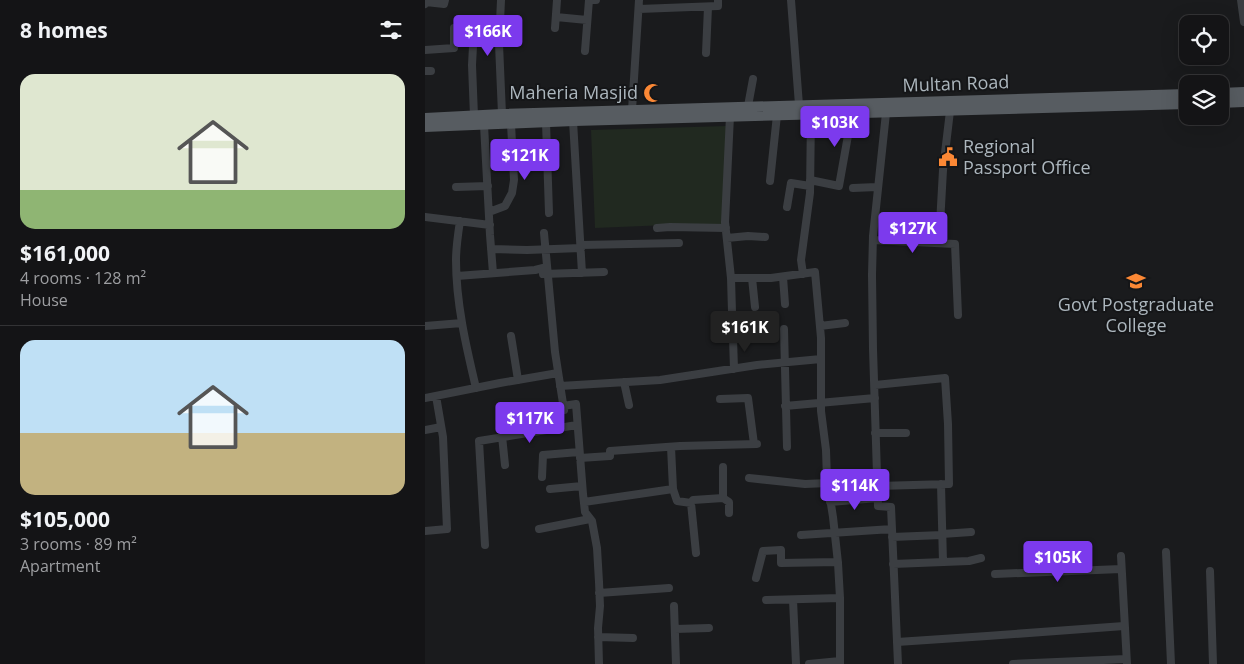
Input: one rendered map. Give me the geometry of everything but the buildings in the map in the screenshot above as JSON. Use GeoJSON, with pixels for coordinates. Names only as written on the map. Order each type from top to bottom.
{"type":"FeatureCollection","features":[{"type":"Feature","properties":{"kind":"main road"},"geometry":{"type":"LineString","coordinates":[[1229,93],[1244,92]]}},
{"type":"Feature","properties":{"kind":"main road","name":"Multan Road"},"geometry":{"type":"LineString","coordinates":[[425,118],[748,106],[1179,94]]}},
{"type":"Feature","properties":{"kind":"main road"},"geometry":{"type":"LineString","coordinates":[[1229,103],[1244,102]]}},
{"type":"Feature","properties":{"kind":"main road","name":"Multan Road"},"geometry":{"type":"LineString","coordinates":[[425,127],[730,116],[1179,104]]}},
{"type":"Feature","properties":{"kind":"street"},"geometry":{"type":"LineString","coordinates":[[425,4],[426,2],[444,4],[445,0]]}},
{"type":"Feature","properties":{"kind":"street"},"geometry":{"type":"LineString","coordinates":[[501,0],[499,44],[502,114]]}},
{"type":"Feature","properties":{"kind":"street"},"geometry":{"type":"LineString","coordinates":[[555,28],[557,0]]}},
{"type":"Feature","properties":{"kind":"street"},"geometry":{"type":"LineString","coordinates":[[585,51],[589,0],[596,0]]}},
{"type":"Feature","properties":{"kind":"street"},"geometry":{"type":"LineString","coordinates":[[632,110],[639,0]]}},
{"type":"Feature","properties":{"kind":"street"},"geometry":{"type":"LineString","coordinates":[[639,9],[718,6],[718,0]]}},
{"type":"Feature","properties":{"kind":"street"},"geometry":{"type":"LineString","coordinates":[[791,0],[799,105]]}},
{"type":"Feature","properties":{"kind":"street"},"geometry":{"type":"LineString","coordinates":[[1241,0],[1244,22]]}},
{"type":"Feature","properties":{"kind":"street"},"geometry":{"type":"LineString","coordinates":[[706,53],[707,7]]}},
{"type":"Feature","properties":{"kind":"street"},"geometry":{"type":"LineString","coordinates":[[556,17],[587,20]]}},
{"type":"Feature","properties":{"kind":"street"},"geometry":{"type":"LineString","coordinates":[[474,116],[472,65],[474,27],[500,27]]}},
{"type":"Feature","properties":{"kind":"street"},"geometry":{"type":"LineString","coordinates":[[425,50],[454,48],[454,28]]}},
{"type":"Feature","properties":{"kind":"street"},"geometry":{"type":"LineString","coordinates":[[748,106],[753,79]]}},
{"type":"Feature","properties":{"kind":"street"},"geometry":{"type":"LineString","coordinates":[[939,242],[943,170],[950,111]]}},
{"type":"Feature","properties":{"kind":"street"},"geometry":{"type":"LineString","coordinates":[[787,207],[791,183],[839,186],[852,113]]}},
{"type":"Feature","properties":{"kind":"street"},"geometry":{"type":"LineString","coordinates":[[886,113],[873,240],[875,432],[878,506],[891,507],[898,664]]}},
{"type":"Feature","properties":{"kind":"street"},"geometry":{"type":"LineString","coordinates":[[803,274],[801,260],[810,183],[811,114]]}},
{"type":"Feature","properties":{"kind":"street"},"geometry":{"type":"LineString","coordinates":[[770,182],[777,115]]}},
{"type":"Feature","properties":{"kind":"street"},"geometry":{"type":"LineString","coordinates":[[730,116],[725,197],[732,312]]}},
{"type":"Feature","properties":{"kind":"street"},"geometry":{"type":"LineString","coordinates":[[573,121],[582,273]]}},
{"type":"Feature","properties":{"kind":"street"},"geometry":{"type":"LineString","coordinates":[[546,122],[549,213]]}},
{"type":"Feature","properties":{"kind":"street"},"geometry":{"type":"LineString","coordinates":[[489,212],[505,206],[512,193],[514,180],[511,124]]}},
{"type":"Feature","properties":{"kind":"street"},"geometry":{"type":"LineString","coordinates":[[484,125],[493,273]]}},
{"type":"Feature","properties":{"kind":"street"},"geometry":{"type":"LineString","coordinates":[[457,187],[488,186]]}},
{"type":"Feature","properties":{"kind":"street"},"geometry":{"type":"LineString","coordinates":[[853,188],[877,188]]}},
{"type":"Feature","properties":{"kind":"street"},"geometry":{"type":"LineString","coordinates":[[425,217],[489,225]]}},
{"type":"Feature","properties":{"kind":"street"},"geometry":{"type":"LineString","coordinates":[[460,221],[456,257],[457,276],[462,323],[475,388]]}},
{"type":"Feature","properties":{"kind":"street"},"geometry":{"type":"LineString","coordinates":[[668,227],[668,244]]}},
{"type":"Feature","properties":{"kind":"street"},"geometry":{"type":"LineString","coordinates":[[657,228],[726,228]]}},
{"type":"Feature","properties":{"kind":"street"},"geometry":{"type":"LineString","coordinates":[[544,233],[563,408],[576,404],[585,512],[592,521],[597,548],[599,664]]}},
{"type":"Feature","properties":{"kind":"street"},"geometry":{"type":"LineString","coordinates":[[727,238],[765,237]]}},
{"type":"Feature","properties":{"kind":"street"},"geometry":{"type":"LineString","coordinates":[[873,240],[955,244],[958,315]]}},
{"type":"Feature","properties":{"kind":"street"},"geometry":{"type":"LineString","coordinates":[[491,249],[545,249],[679,243]]}},
{"type":"Feature","properties":{"kind":"street"},"geometry":{"type":"LineString","coordinates":[[457,276],[535,270],[582,273],[604,272]]}},
{"type":"Feature","properties":{"kind":"street"},"geometry":{"type":"LineString","coordinates":[[539,274],[547,271]]}},
{"type":"Feature","properties":{"kind":"street"},"geometry":{"type":"LineString","coordinates":[[731,278],[771,278],[815,272],[821,359],[821,403],[830,502],[838,562],[840,663],[809,664]]}},
{"type":"Feature","properties":{"kind":"street"},"geometry":{"type":"LineString","coordinates":[[783,277],[785,304]]}},
{"type":"Feature","properties":{"kind":"street"},"geometry":{"type":"LineString","coordinates":[[752,278],[755,307]]}},
{"type":"Feature","properties":{"kind":"street"},"geometry":{"type":"LineString","coordinates":[[425,326],[462,323]]}},
{"type":"Feature","properties":{"kind":"street"},"geometry":{"type":"LineString","coordinates":[[819,326],[845,323]]}},
{"type":"Feature","properties":{"kind":"street"},"geometry":{"type":"LineString","coordinates":[[784,329],[787,447]]}},
{"type":"Feature","properties":{"kind":"street"},"geometry":{"type":"LineString","coordinates":[[511,336],[518,380]]}},
{"type":"Feature","properties":{"kind":"street"},"geometry":{"type":"LineString","coordinates":[[733,338],[734,369]]}},
{"type":"Feature","properties":{"kind":"street"},"geometry":{"type":"LineString","coordinates":[[560,386],[660,380],[757,365],[821,359]]}},
{"type":"Feature","properties":{"kind":"street"},"geometry":{"type":"LineString","coordinates":[[425,398],[558,374]]}},
{"type":"Feature","properties":{"kind":"street"},"geometry":{"type":"LineString","coordinates":[[875,385],[945,378],[948,424],[949,484],[877,486]]}},
{"type":"Feature","properties":{"kind":"street"},"geometry":{"type":"LineString","coordinates":[[624,382],[629,405]]}},
{"type":"Feature","properties":{"kind":"street"},"geometry":{"type":"LineString","coordinates":[[425,531],[447,530],[443,437],[436,396]]}},
{"type":"Feature","properties":{"kind":"street"},"geometry":{"type":"LineString","coordinates":[[542,477],[543,455],[610,456],[610,451],[755,444],[748,398],[720,399]]}},
{"type":"Feature","properties":{"kind":"street"},"geometry":{"type":"LineString","coordinates":[[785,406],[875,398]]}},
{"type":"Feature","properties":{"kind":"street"},"geometry":{"type":"LineString","coordinates":[[485,545],[479,441],[577,425]]}},
{"type":"Feature","properties":{"kind":"street"},"geometry":{"type":"LineString","coordinates":[[425,430],[441,427]]}},
{"type":"Feature","properties":{"kind":"street"},"geometry":{"type":"LineString","coordinates":[[875,432],[906,433]]}},
{"type":"Feature","properties":{"kind":"street"},"geometry":{"type":"LineString","coordinates":[[502,436],[505,465]]}},
{"type":"Feature","properties":{"kind":"street"},"geometry":{"type":"LineString","coordinates":[[671,447],[673,489],[677,501],[691,502],[693,500],[723,498],[729,502],[729,513]]}},
{"type":"Feature","properties":{"kind":"street"},"geometry":{"type":"LineString","coordinates":[[723,467],[723,498]]}},
{"type":"Feature","properties":{"kind":"street"},"geometry":{"type":"LineString","coordinates":[[749,478],[805,484],[828,483]]}},
{"type":"Feature","properties":{"kind":"street"},"geometry":{"type":"LineString","coordinates":[[941,484],[943,562]]}},
{"type":"Feature","properties":{"kind":"street"},"geometry":{"type":"LineString","coordinates":[[550,489],[582,486]]}},
{"type":"Feature","properties":{"kind":"street"},"geometry":{"type":"LineString","coordinates":[[584,502],[673,489]]}},
{"type":"Feature","properties":{"kind":"street"},"geometry":{"type":"LineString","coordinates":[[830,502],[878,498]]}},
{"type":"Feature","properties":{"kind":"street"},"geometry":{"type":"LineString","coordinates":[[691,502],[695,553]]}},
{"type":"Feature","properties":{"kind":"street"},"geometry":{"type":"LineString","coordinates":[[539,529],[590,519]]}},
{"type":"Feature","properties":{"kind":"street"},"geometry":{"type":"LineString","coordinates":[[801,535],[835,532],[942,534],[971,532]]}},
{"type":"Feature","properties":{"kind":"street"},"geometry":{"type":"LineString","coordinates":[[756,578],[763,551],[781,550],[781,563],[838,562]]}},
{"type":"Feature","properties":{"kind":"street"},"geometry":{"type":"LineString","coordinates":[[1165,552],[1171,664]]}},
{"type":"Feature","properties":{"kind":"street"},"geometry":{"type":"LineString","coordinates":[[1013,664],[1126,661],[1121,556]]}},
{"type":"Feature","properties":{"kind":"street"},"geometry":{"type":"LineString","coordinates":[[893,564],[969,561],[981,558]]}},
{"type":"Feature","properties":{"kind":"street"},"geometry":{"type":"LineString","coordinates":[[995,574],[1121,569]]}},
{"type":"Feature","properties":{"kind":"street"},"geometry":{"type":"LineString","coordinates":[[1210,571],[1213,664]]}},
{"type":"Feature","properties":{"kind":"street"},"geometry":{"type":"LineString","coordinates":[[599,593],[669,588]]}},
{"type":"Feature","properties":{"kind":"street"},"geometry":{"type":"LineString","coordinates":[[766,600],[840,598]]}},
{"type":"Feature","properties":{"kind":"street"},"geometry":{"type":"LineString","coordinates":[[793,600],[796,664]]}},
{"type":"Feature","properties":{"kind":"street"},"geometry":{"type":"LineString","coordinates":[[674,606],[676,664]]}},
{"type":"Feature","properties":{"kind":"street"},"geometry":{"type":"LineString","coordinates":[[897,642],[1124,626]]}},
{"type":"Feature","properties":{"kind":"street"},"geometry":{"type":"LineString","coordinates":[[675,629],[709,628]]}},
{"type":"Feature","properties":{"kind":"street"},"geometry":{"type":"LineString","coordinates":[[598,638],[633,638]]}},
{"type":"Feature","properties":{"kind":"shaded area"},"geometry":{"type":"Polygon","coordinates":[[[727,126],[723,225],[595,228],[591,130],[727,126]]]}},
{"type":"Feature","properties":{"kind":"place","name":"Maheria Masjid"},"geometry":{"type":"Point","coordinates":[653,93]}},
{"type":"Feature","properties":{"kind":"place","name":"Regional Passport Office"},"geometry":{"type":"Point","coordinates":[948,157]}},
{"type":"Feature","properties":{"kind":"place","name":"Govt Postgraduate College"},"geometry":{"type":"Point","coordinates":[1136,281]}}]}
